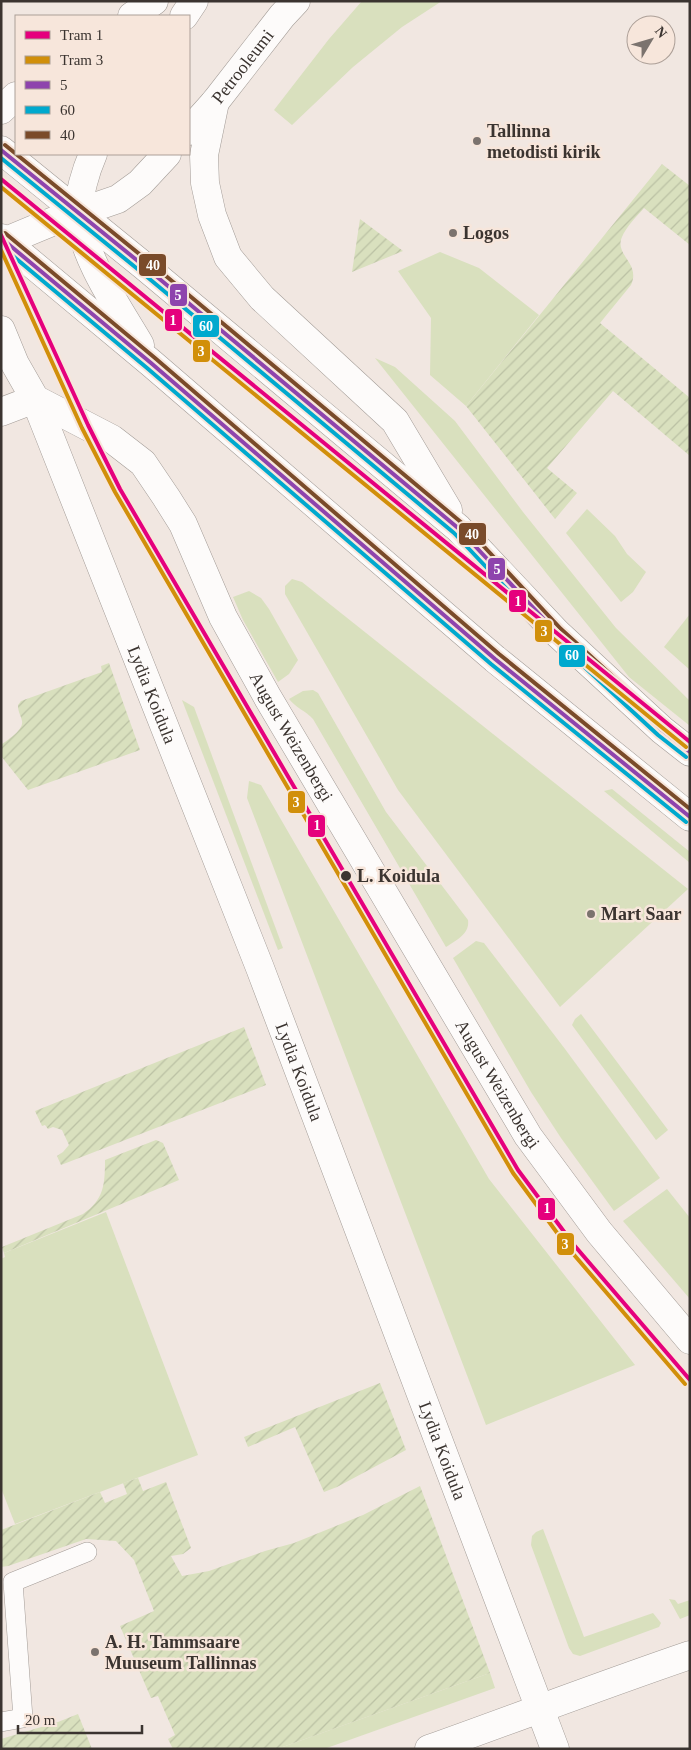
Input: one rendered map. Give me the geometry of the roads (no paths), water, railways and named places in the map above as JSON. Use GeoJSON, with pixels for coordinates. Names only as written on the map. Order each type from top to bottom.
{"type":"FeatureCollection","features":[{"type":"Feature","properties":{"kind":"street"},"geometry":{"type":"LineString","coordinates":[[133,15],[154,1]]}},
{"type":"Feature","properties":{"kind":"street"},"geometry":{"type":"LineString","coordinates":[[185,15],[194,1]]}},
{"type":"Feature","properties":{"kind":"street","name":"Petrooleumi"},"geometry":{"type":"LineString","coordinates":[[190,130],[215,102],[282,16],[296,1]]}},
{"type":"Feature","properties":{"kind":"street"},"geometry":{"type":"LineString","coordinates":[[1,110],[15,97]]}},
{"type":"Feature","properties":{"kind":"street"},"geometry":{"type":"LineString","coordinates":[[215,102],[204,155],[205,184],[212,215],[228,257],[262,298],[395,421],[458,528]]}},
{"type":"Feature","properties":{"kind":"street"},"geometry":{"type":"LineString","coordinates":[[1,150],[458,528],[557,633],[655,723],[690,752]]}},
{"type":"Feature","properties":{"kind":"street"},"geometry":{"type":"LineString","coordinates":[[93,155],[85,173],[78,212],[85,246],[114,302],[151,363]]}},
{"type":"Feature","properties":{"kind":"street"},"geometry":{"type":"LineString","coordinates":[[166,155],[140,183],[118,199],[54,221],[2,245],[151,363],[495,659],[690,817]]}},
{"type":"Feature","properties":{"kind":"street"},"geometry":{"type":"LineString","coordinates":[[1,330],[15,364],[35,399],[1,412]]}},
{"type":"Feature","properties":{"kind":"street","name":"August Weizenbergi"},"geometry":{"type":"LineString","coordinates":[[35,399],[112,439],[143,464],[166,497],[183,524],[223,617],[264,690],[528,1136],[599,1232],[690,1340]]}},
{"type":"Feature","properties":{"kind":"street","name":"Lydia Koidula"},"geometry":{"type":"LineString","coordinates":[[35,399],[257,962],[555,1749]]}},
{"type":"Feature","properties":{"kind":"street"},"geometry":{"type":"LineString","coordinates":[[429,1749],[540,1710],[582,1692],[690,1655]]}},
{"type":"Feature","properties":{"kind":"lane"},"geometry":{"type":"LineString","coordinates":[[1,1722],[23,1718],[13,1582],[88,1552]]}},
{"type":"Feature","properties":{"kind":"tram line","name":"1"},"geometry":{"type":"LineString","coordinates":[[1,179],[690,742]]}},
{"type":"Feature","properties":{"kind":"tram line","name":"3"},"geometry":{"type":"LineString","coordinates":[[1,187],[686,747]]}},
{"type":"Feature","properties":{"kind":"tram line","name":"1"},"geometry":{"type":"LineString","coordinates":[[1,235],[88,425],[120,489],[518,1170],[574,1245],[690,1380]]}},
{"type":"Feature","properties":{"kind":"tram line","name":"3"},"geometry":{"type":"LineString","coordinates":[[1,250],[82,428],[115,492],[513,1173],[569,1249],[685,1384]]}},
{"type":"Feature","properties":{"kind":"place","name":"Tallinna metodisti kirik"},"geometry":{"type":"Point","coordinates":[477,141]}},
{"type":"Feature","properties":{"kind":"place","name":"Logos"},"geometry":{"type":"Point","coordinates":[453,233]}},
{"type":"Feature","properties":{"kind":"place","name":"L. Koidula"},"geometry":{"type":"Point","coordinates":[346,876]}},
{"type":"Feature","properties":{"kind":"place","name":"Mart Saar"},"geometry":{"type":"Point","coordinates":[591,914]}},
{"type":"Feature","properties":{"kind":"place","name":"A. H. Tammsaare Muuseum Tallinnas"},"geometry":{"type":"Point","coordinates":[95,1652]}}]}
